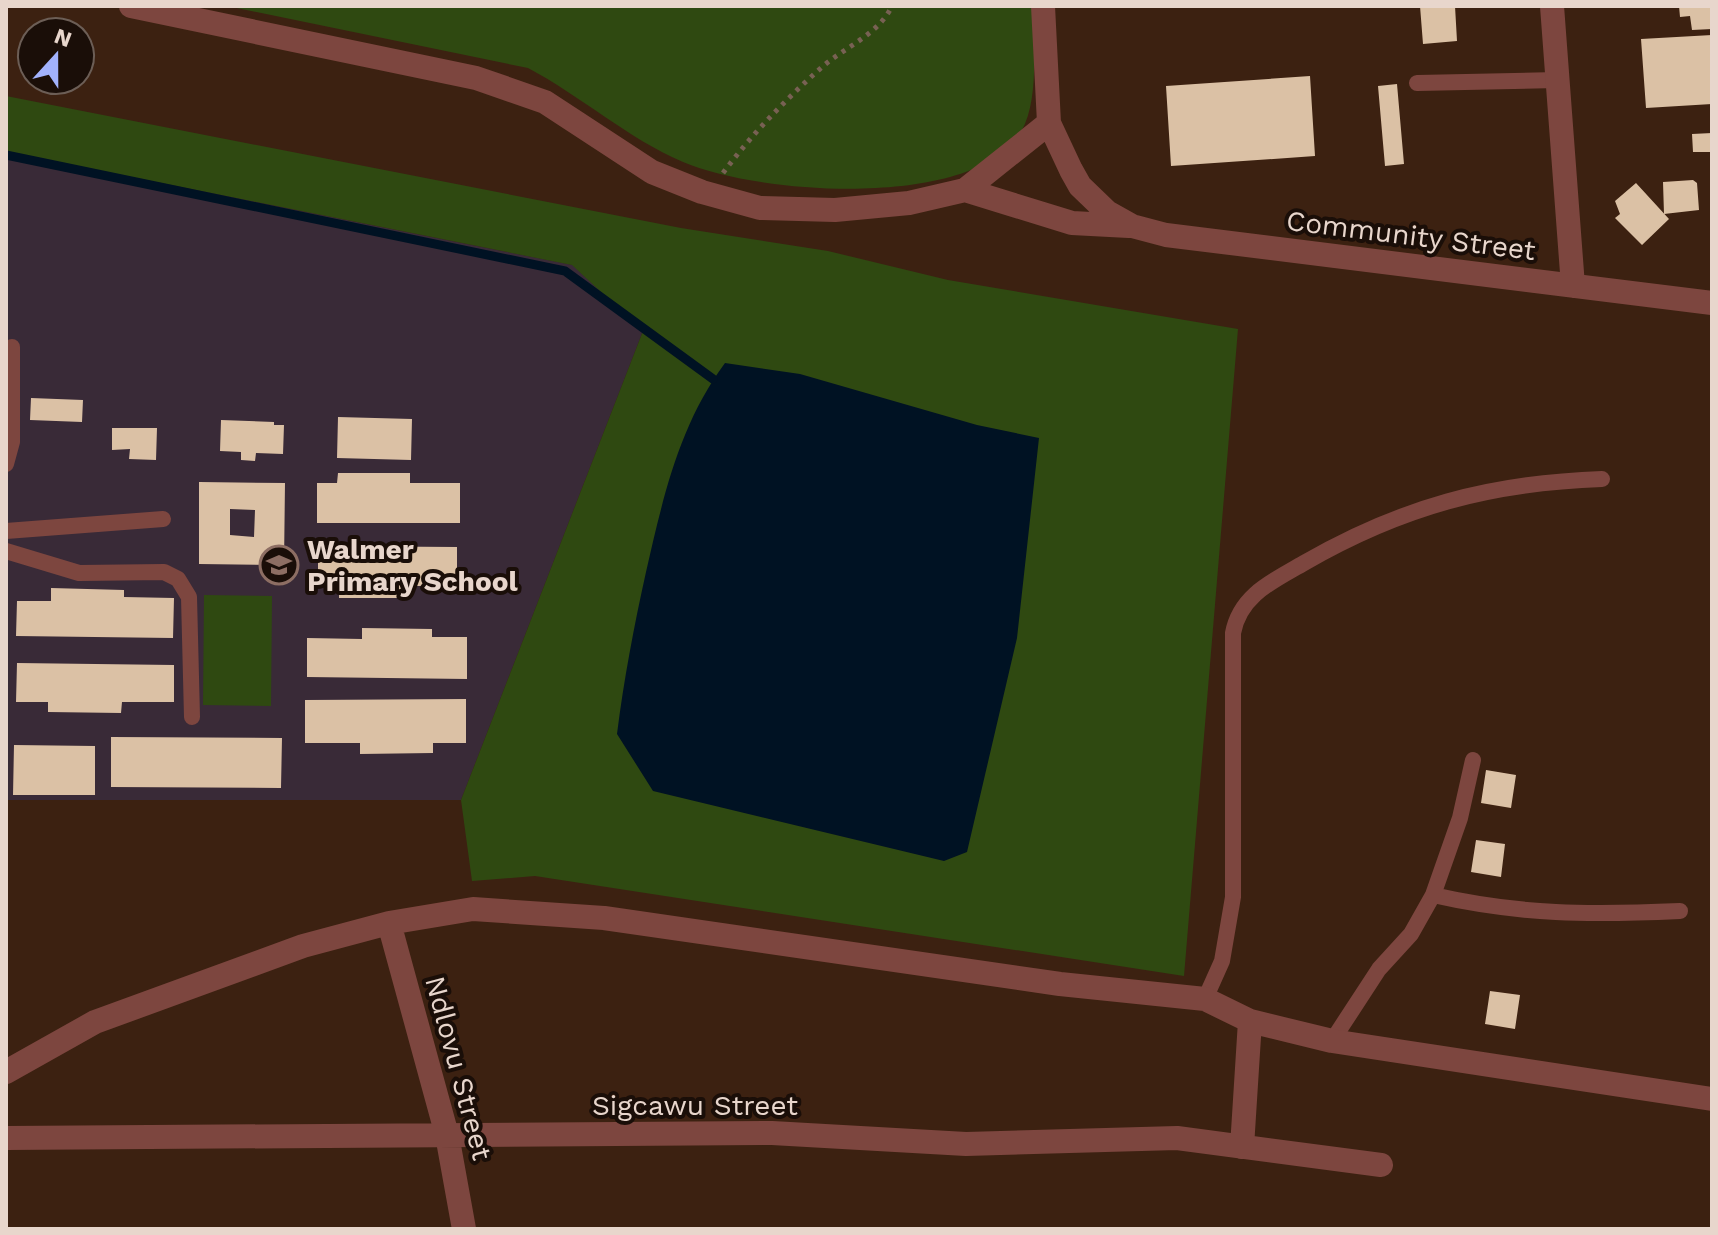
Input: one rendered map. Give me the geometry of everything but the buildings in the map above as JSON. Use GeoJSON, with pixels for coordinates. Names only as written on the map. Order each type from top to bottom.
{"type":"FeatureCollection","features":[{"type":"Feature","properties":{"kind":"street"},"geometry":{"type":"LineString","coordinates":[[131,6],[476,78],[545,102],[652,172],[702,192],[760,208],[803,211],[909,203],[965,190],[1049,123],[1043,6]]}},
{"type":"Feature","properties":{"kind":"street"},"geometry":{"type":"LineString","coordinates":[[1552,6],[1573,286]]}},
{"type":"Feature","properties":{"kind":"street","name":"Community Street"},"geometry":{"type":"LineString","coordinates":[[1049,123],[1080,186],[1107,212],[1132,226],[1166,235],[1712,303]]}},
{"type":"Feature","properties":{"kind":"street"},"geometry":{"type":"LineString","coordinates":[[965,190],[1072,223],[1132,226]]}},
{"type":"Feature","properties":{"kind":"street"},"geometry":{"type":"LineString","coordinates":[[6,1072],[95,1022],[303,946],[389,923],[473,909],[604,918],[1060,984],[1205,999],[1250,1021],[1332,1041],[1712,1099]]}},
{"type":"Feature","properties":{"kind":"street","name":"Ndlovu Street"},"geometry":{"type":"LineString","coordinates":[[389,923],[447,1135],[464,1229]]}},
{"type":"Feature","properties":{"kind":"street"},"geometry":{"type":"LineString","coordinates":[[1242,1147],[1250,1021]]}},
{"type":"Feature","properties":{"kind":"street","name":"Sigcawu Street"},"geometry":{"type":"LineString","coordinates":[[6,1138],[772,1133],[966,1144],[1177,1138],[1381,1165]]}},
{"type":"Feature","properties":{"kind":"lane"},"geometry":{"type":"LineString","coordinates":[[1417,83],[1557,80]]}},
{"type":"Feature","properties":{"kind":"lane"},"geometry":{"type":"LineString","coordinates":[[6,464],[12,442],[12,347]]}},
{"type":"Feature","properties":{"kind":"lane"},"geometry":{"type":"LineString","coordinates":[[1205,999],[1222,961],[1233,897],[1233,633],[1236,617],[1244,606],[1261,588],[1325,551],[1386,520],[1431,504],[1543,481],[1602,479]]}},
{"type":"Feature","properties":{"kind":"lane"},"geometry":{"type":"LineString","coordinates":[[6,531],[163,519]]}},
{"type":"Feature","properties":{"kind":"lane"},"geometry":{"type":"LineString","coordinates":[[6,551],[79,573],[164,572],[178,579],[189,597],[192,717]]}},
{"type":"Feature","properties":{"kind":"lane"},"geometry":{"type":"LineString","coordinates":[[1332,1041],[1379,969],[1411,934],[1433,895],[1460,818],[1473,760]]}},
{"type":"Feature","properties":{"kind":"lane"},"geometry":{"type":"LineString","coordinates":[[1433,895],[1496,909],[1563,915],[1680,911]]}},
{"type":"Feature","properties":{"kind":"path"},"geometry":{"type":"LineString","coordinates":[[702,192],[823,66],[885,21],[892,6]]}},
{"type":"Feature","properties":{"kind":"shaded area","name":"Walmer Primary School"},"geometry":{"type":"Polygon","coordinates":[[[6,152],[573,265],[643,331],[461,800],[6,800],[6,152]]]}},
{"type":"Feature","properties":{"kind":"green space"},"geometry":{"type":"Polygon","coordinates":[[[227,6],[1033,6],[1033,87],[1027,119],[1021,132],[996,157],[959,175],[913,185],[862,189],[760,182],[717,173],[662,152],[528,68],[227,6]]]}},
{"type":"Feature","properties":{"kind":"green space"},"geometry":{"type":"Polygon","coordinates":[[[6,96],[681,228],[828,251],[948,280],[1238,329],[1184,976],[535,876],[472,881],[461,800],[643,331],[572,265],[6,152],[6,96]]]}},
{"type":"Feature","properties":{"kind":"green space"},"geometry":{"type":"Polygon","coordinates":[[[204,595],[272,596],[271,706],[203,705],[204,595]]]}},
{"type":"Feature","properties":{"kind":"water"},"geometry":{"type":"Polygon","coordinates":[[[725,363],[800,374],[977,425],[1039,438],[1017,638],[967,852],[944,861],[653,791],[617,734],[637,612],[666,490],[696,411],[725,363]]]}},
{"type":"Feature","properties":{"kind":"waterway"},"geometry":{"type":"LineString","coordinates":[[6,155],[565,271],[713,379]]}},
{"type":"Feature","properties":{"kind":"place","name":"Walmer Primary School"},"geometry":{"type":"Point","coordinates":[279,565]}}]}
